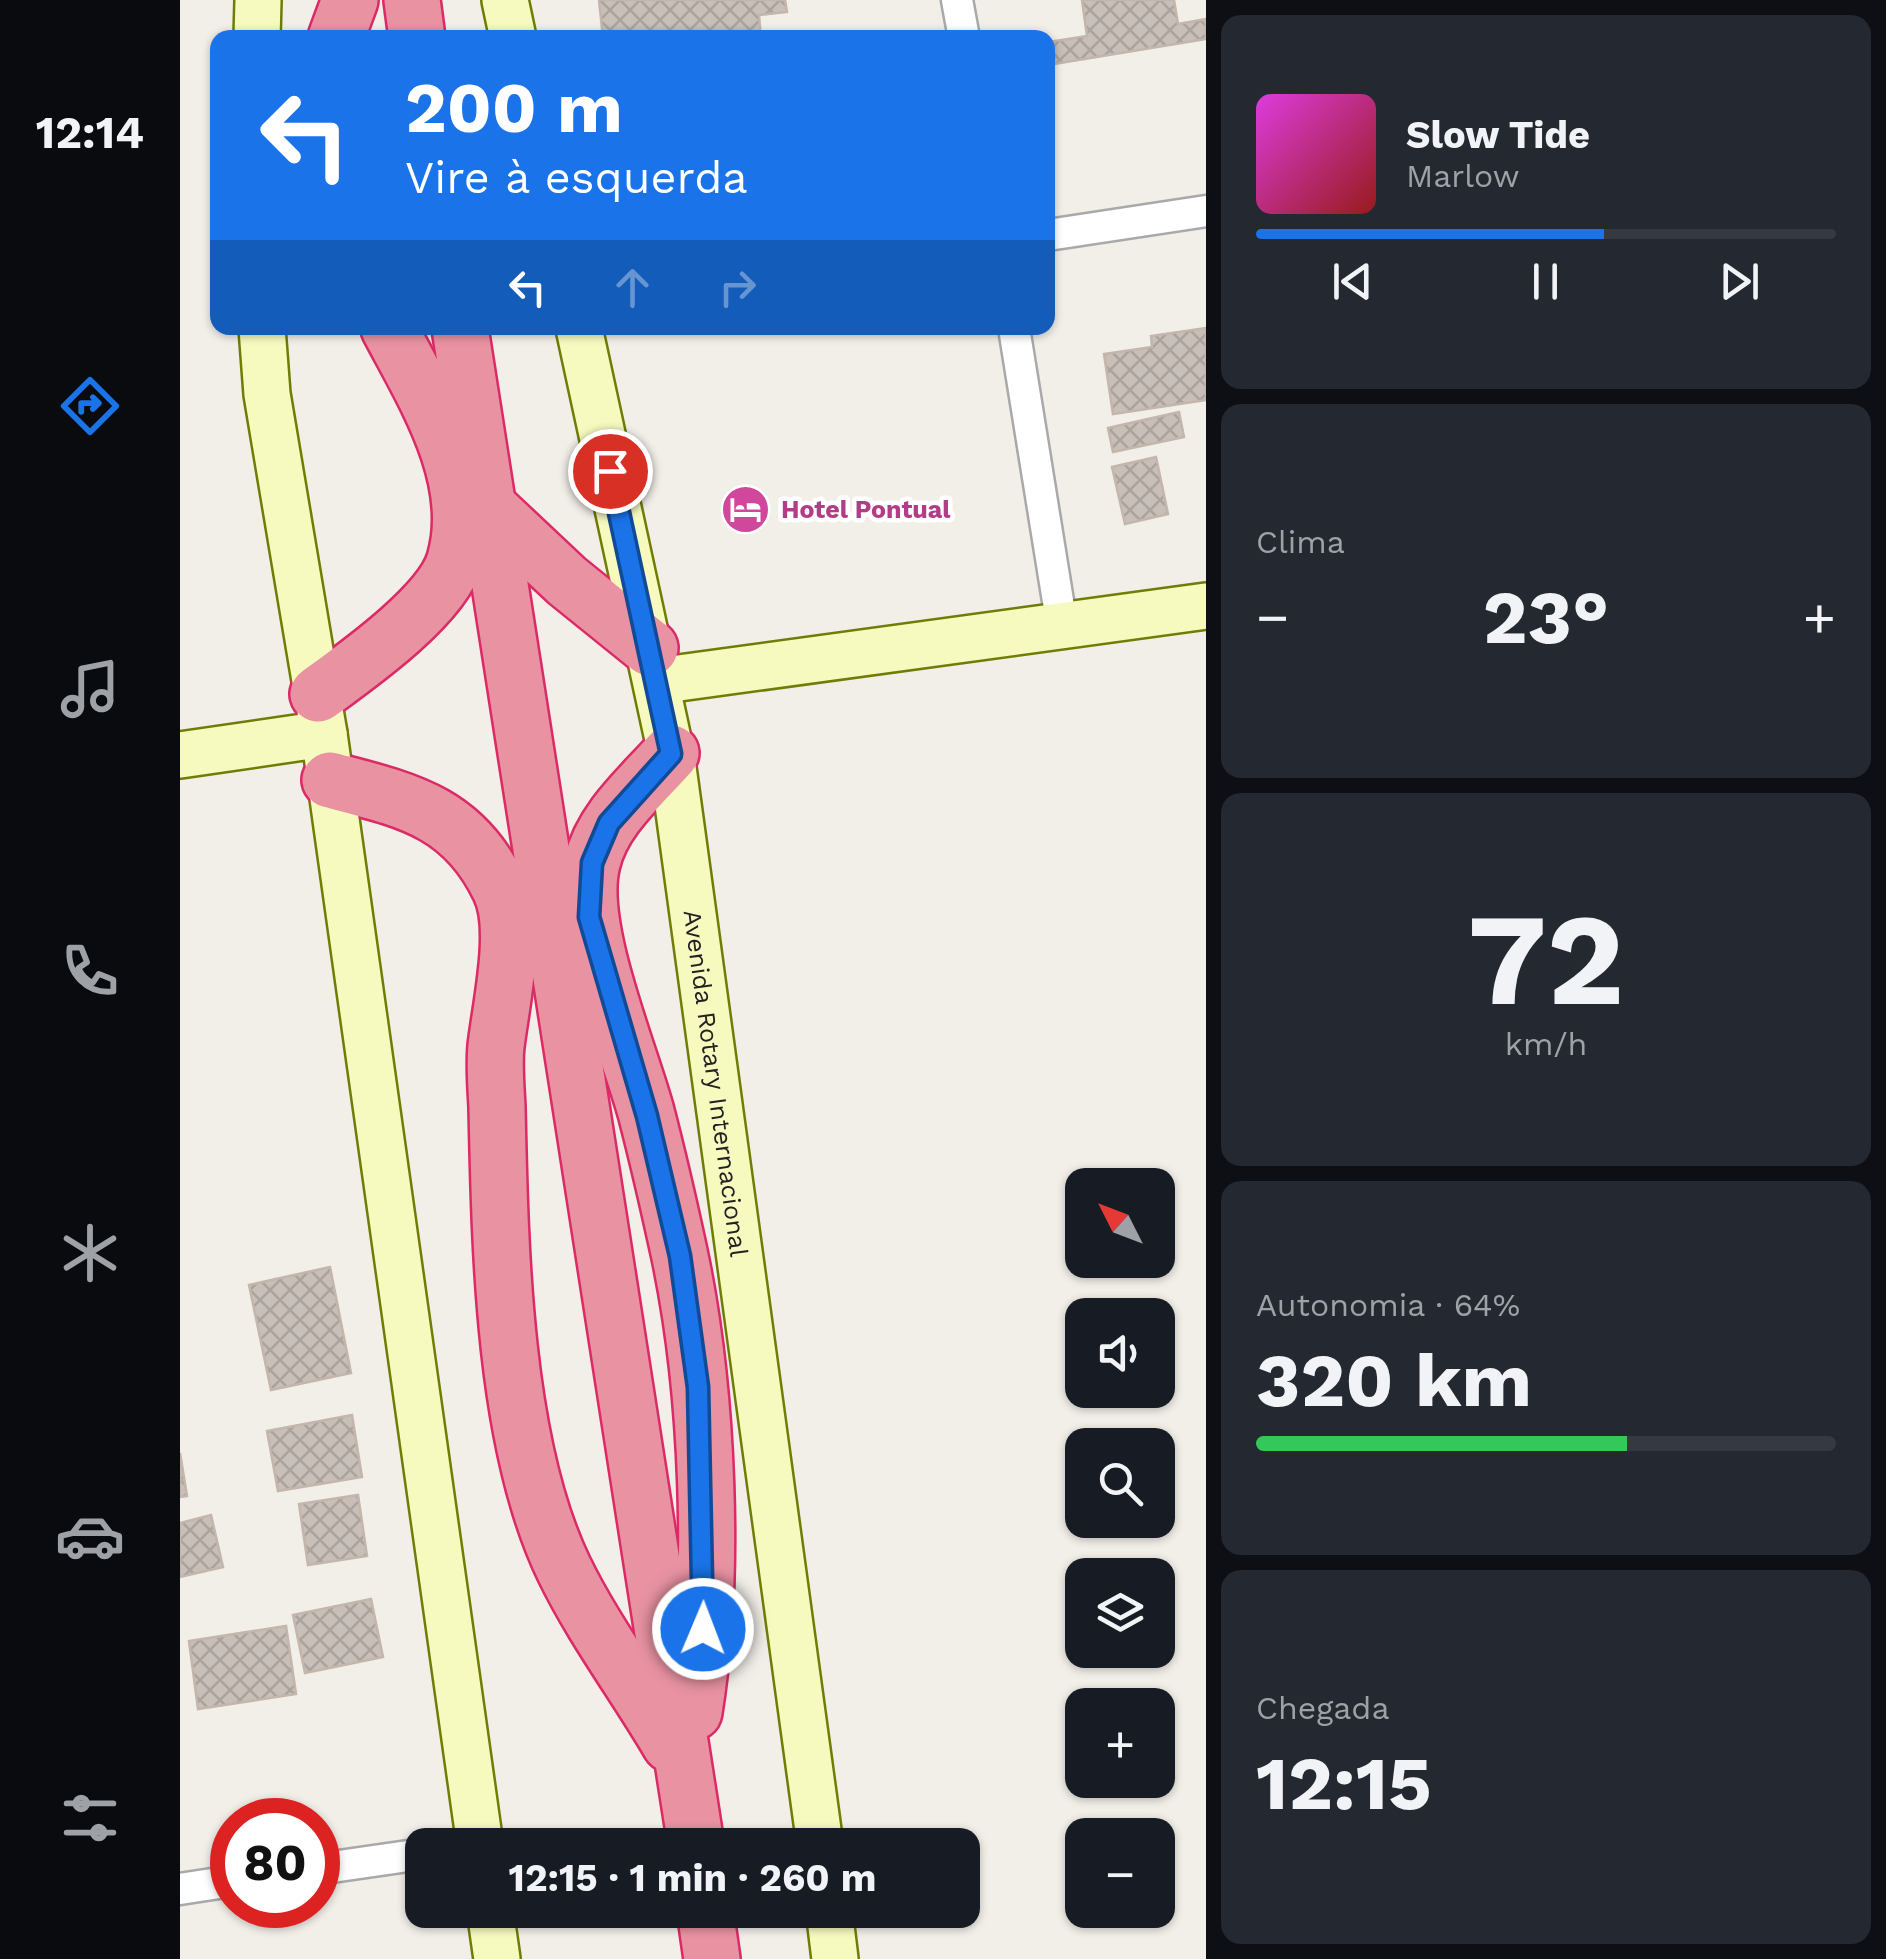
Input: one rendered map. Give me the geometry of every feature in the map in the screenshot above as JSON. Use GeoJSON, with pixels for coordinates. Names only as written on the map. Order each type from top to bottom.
{"type":"FeatureCollection","features":[{"type":"Feature","properties":{"kind":"highway"},"geometry":{"type":"LineString","coordinates":[[339,30],[350,0]]}},
{"type":"Feature","properties":{"kind":"highway"},"geometry":{"type":"LineString","coordinates":[[412,0],[416,30]]}},
{"type":"Feature","properties":{"kind":"highway"},"geometry":{"type":"LineString","coordinates":[[393,335],[444,430],[458,508],[455,562],[428,600],[386,645],[324,736],[465,834],[502,892],[509,966],[496,1050],[498,1151],[514,1381],[534,1484],[564,1568],[684,1770]]}},
{"type":"Feature","properties":{"kind":"highway"},"geometry":{"type":"LineString","coordinates":[[461,335],[693,1828]]}},
{"type":"Feature","properties":{"kind":"highway"},"geometry":{"type":"LineString","coordinates":[[486,504],[653,664]]}},
{"type":"Feature","properties":{"kind":"highway"},"geometry":{"type":"LineString","coordinates":[[671,754],[609,823],[592,863],[589,917],[647,1116],[676,1239],[698,1387],[704,1530],[702,1662],[684,1770]]}},
{"type":"Feature","properties":{"kind":"highway"},"geometry":{"type":"LineString","coordinates":[[708,1928],[712,1959]]}},
{"type":"Feature","properties":{"kind":"street"},"geometry":{"type":"LineString","coordinates":[[257,30],[258,0]]}},
{"type":"Feature","properties":{"kind":"street"},"geometry":{"type":"LineString","coordinates":[[505,0],[512,30]]}},
{"type":"Feature","properties":{"kind":"street"},"geometry":{"type":"LineString","coordinates":[[957,0],[963,30]]}},
{"type":"Feature","properties":{"kind":"street"},"geometry":{"type":"LineString","coordinates":[[1055,234],[1206,211]]}},
{"type":"Feature","properties":{"kind":"street"},"geometry":{"type":"LineString","coordinates":[[263,335],[267,394],[324,736],[478,1828]]}},
{"type":"Feature","properties":{"kind":"street","name":"Avenida Rotary Internacional"},"geometry":{"type":"LineString","coordinates":[[580,335],[671,754],[818,1828]]}},
{"type":"Feature","properties":{"kind":"street"},"geometry":{"type":"LineString","coordinates":[[1015,335],[1062,626]]}},
{"type":"Feature","properties":{"kind":"street"},"geometry":{"type":"LineString","coordinates":[[653,664],[1062,626],[1206,606]]}},
{"type":"Feature","properties":{"kind":"street"},"geometry":{"type":"LineString","coordinates":[[180,756],[324,736]]}},
{"type":"Feature","properties":{"kind":"street"},"geometry":{"type":"LineString","coordinates":[[340,1866],[405,1856]]}},
{"type":"Feature","properties":{"kind":"street"},"geometry":{"type":"LineString","coordinates":[[180,1889],[210,1885]]}},
{"type":"Feature","properties":{"kind":"street"},"geometry":{"type":"LineString","coordinates":[[493,1928],[497,1959]]}},
{"type":"Feature","properties":{"kind":"street"},"geometry":{"type":"LineString","coordinates":[[831,1928],[835,1959]]}},
{"type":"Feature","properties":{"kind":"building"},"geometry":{"type":"Polygon","coordinates":[[[599,0],[785,0],[787,12],[759,15],[760,30],[602,30],[599,0]]]}},
{"type":"Feature","properties":{"kind":"building"},"geometry":{"type":"Polygon","coordinates":[[[1082,0],[1174,0],[1178,24],[1206,19],[1206,39],[1055,64],[1055,41],[1087,36],[1082,0]]]}},
{"type":"Feature","properties":{"kind":"building"},"geometry":{"type":"Polygon","coordinates":[[[1206,328],[1206,400],[1113,414],[1104,354],[1152,347],[1151,336],[1206,328]]]}},
{"type":"Feature","properties":{"kind":"building"},"geometry":{"type":"Polygon","coordinates":[[[1179,412],[1184,437],[1113,452],[1108,428],[1179,412]]]}},
{"type":"Feature","properties":{"kind":"building"},"geometry":{"type":"Polygon","coordinates":[[[1156,457],[1168,514],[1125,524],[1112,467],[1156,457]]]}},
{"type":"Feature","properties":{"kind":"building"},"geometry":{"type":"Polygon","coordinates":[[[330,1267],[351,1373],[271,1390],[249,1285],[330,1267]]]}},
{"type":"Feature","properties":{"kind":"building"},"geometry":{"type":"Polygon","coordinates":[[[352,1415],[362,1477],[278,1491],[267,1431],[352,1415]]]}},
{"type":"Feature","properties":{"kind":"building"},"geometry":{"type":"Polygon","coordinates":[[[180,1453],[187,1496],[180,1497],[180,1453]]]}},
{"type":"Feature","properties":{"kind":"building"},"geometry":{"type":"Polygon","coordinates":[[[358,1495],[367,1556],[308,1565],[299,1504],[358,1495]]]}},
{"type":"Feature","properties":{"kind":"building"},"geometry":{"type":"Polygon","coordinates":[[[211,1515],[223,1567],[180,1577],[180,1523],[211,1515]]]}},
{"type":"Feature","properties":{"kind":"building"},"geometry":{"type":"Polygon","coordinates":[[[371,1599],[383,1657],[305,1673],[293,1615],[371,1599]]]}},
{"type":"Feature","properties":{"kind":"building"},"geometry":{"type":"Polygon","coordinates":[[[286,1626],[296,1694],[198,1709],[189,1641],[286,1626]]]}},
{"type":"Feature","properties":{"kind":"place","name":"Hotel Pontual"},"geometry":{"type":"Point","coordinates":[746,509]}},
{"type":"Feature","properties":{"kind":"route"},"geometry":{"type":"LineString","coordinates":[[610,471],[671,754],[609,823],[592,863],[589,917],[647,1116],[680,1256],[698,1387],[704,1530],[703,1629]]}}]}
